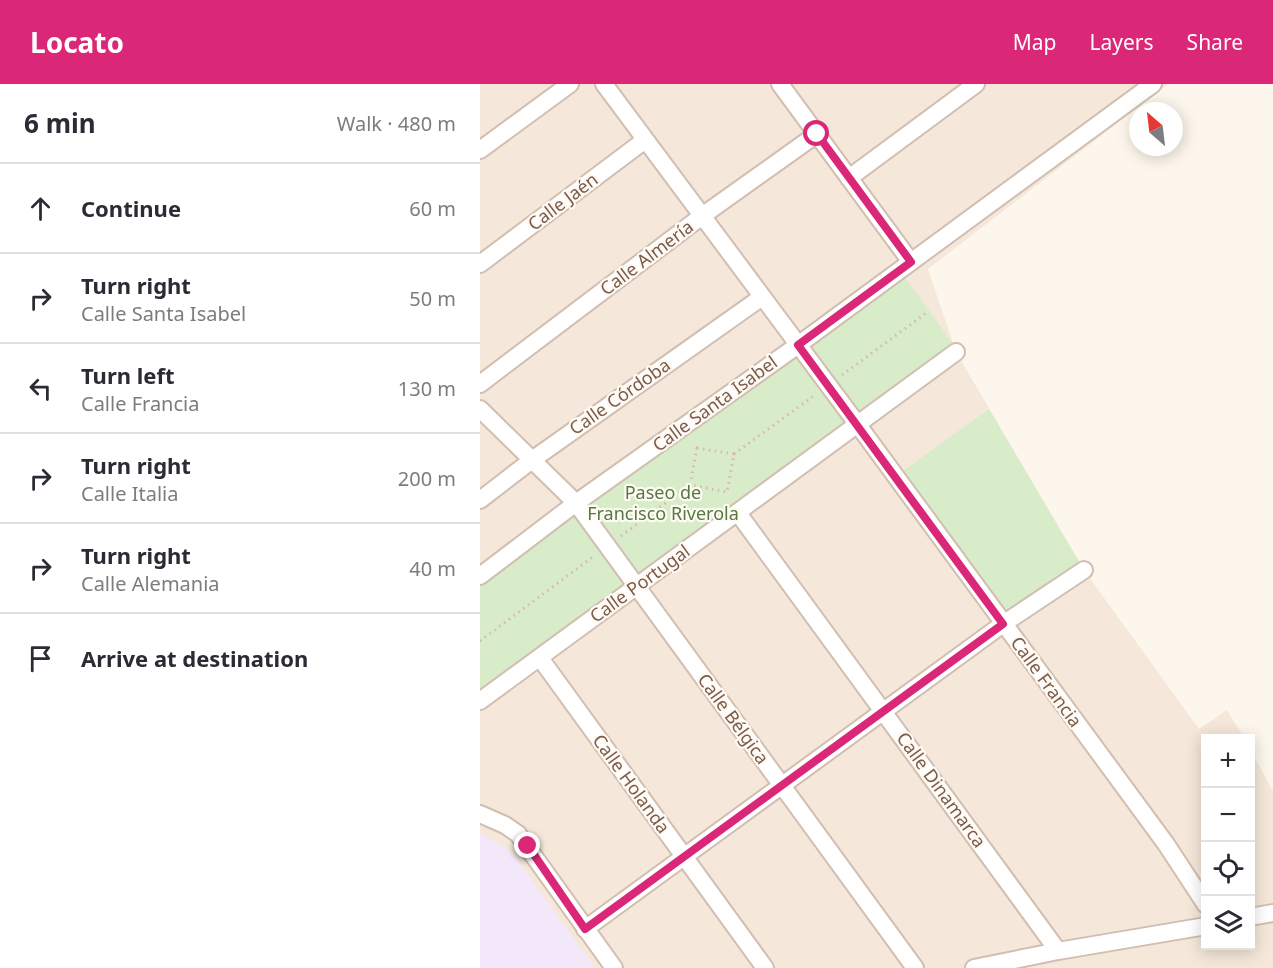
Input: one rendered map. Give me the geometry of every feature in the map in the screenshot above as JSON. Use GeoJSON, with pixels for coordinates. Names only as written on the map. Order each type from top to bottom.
{"type":"FeatureCollection","features":[{"type":"Feature","properties":{"kind":"street"},"geometry":{"type":"LineString","coordinates":[[480,150],[570,84]]}},
{"type":"Feature","properties":{"kind":"street","name":"Calle Francia"},"geometry":{"type":"LineString","coordinates":[[604,84],[1166,844],[1201,897]]}},
{"type":"Feature","properties":{"kind":"street"},"geometry":{"type":"LineString","coordinates":[[849,178],[976,84]]}},
{"type":"Feature","properties":{"kind":"street","name":"Calle Santa Isabel"},"geometry":{"type":"LineString","coordinates":[[480,576],[576,503],[798,345],[1153,84]]}},
{"type":"Feature","properties":{"kind":"street"},"geometry":{"type":"LineString","coordinates":[[785,86],[817,134],[911,262]]}},
{"type":"Feature","properties":{"kind":"street","name":"Calle Almería"},"geometry":{"type":"LineString","coordinates":[[480,384],[702,216],[817,134]]}},
{"type":"Feature","properties":{"kind":"street","name":"Calle Jaén"},"geometry":{"type":"LineString","coordinates":[[480,264],[645,140]]}},
{"type":"Feature","properties":{"kind":"street","name":"Calle Córdoba"},"geometry":{"type":"LineString","coordinates":[[480,500],[532,460],[762,297]]}},
{"type":"Feature","properties":{"kind":"street","name":"Calle Portugal"},"geometry":{"type":"LineString","coordinates":[[480,701],[956,352]]}},
{"type":"Feature","properties":{"kind":"street","name":"Calle Bélgica"},"geometry":{"type":"LineString","coordinates":[[480,409],[576,503],[915,968]]}},
{"type":"Feature","properties":{"kind":"street","name":"Calle Dinamarca"},"geometry":{"type":"LineString","coordinates":[[738,513],[1058,951]]}},
{"type":"Feature","properties":{"kind":"street"},"geometry":{"type":"LineString","coordinates":[[585,929],[1003,624],[1084,570]]}},
{"type":"Feature","properties":{"kind":"street","name":"Calle Holanda"},"geometry":{"type":"LineString","coordinates":[[540,658],[765,968]]}},
{"type":"Feature","properties":{"kind":"street"},"geometry":{"type":"LineString","coordinates":[[480,814],[505,825],[518,834],[614,968]]}},
{"type":"Feature","properties":{"kind":"street"},"geometry":{"type":"LineString","coordinates":[[1255,916],[1273,913]]}},
{"type":"Feature","properties":{"kind":"street"},"geometry":{"type":"LineString","coordinates":[[974,968],[1201,927]]}},
{"type":"Feature","properties":{"kind":"path"},"geometry":{"type":"LineString","coordinates":[[480,641],[690,485],[697,448],[734,454],[728,492],[690,485]]}},
{"type":"Feature","properties":{"kind":"shaded area"},"geometry":{"type":"Polygon","coordinates":[[[480,84],[1168,84],[1145,102],[1129,102],[1129,114],[928,269],[956,352],[1084,570],[1199,729],[1227,710],[1242,734],[1201,734],[1201,950],[1255,950],[1255,758],[1273,791],[1273,968],[480,968],[480,84]]]}},
{"type":"Feature","properties":{"kind":"shaded area"},"geometry":{"type":"Polygon","coordinates":[[[480,833],[505,847],[515,857],[595,968],[480,968],[480,833]]]}},
{"type":"Feature","properties":{"kind":"green space"},"geometry":{"type":"Polygon","coordinates":[[[904,276],[954,345],[859,416],[808,347],[904,276]]]}},
{"type":"Feature","properties":{"kind":"green space","name":"Paseo de Francisco Riverola"},"geometry":{"type":"Polygon","coordinates":[[[796,354],[846,424],[637,575],[589,504],[796,354]]]}},
{"type":"Feature","properties":{"kind":"green space"},"geometry":{"type":"Polygon","coordinates":[[[989,409],[1084,570],[1003,624],[896,476],[989,409]]]}},
{"type":"Feature","properties":{"kind":"green space","name":"Paseo de Francisco Riverola"},"geometry":{"type":"Polygon","coordinates":[[[577,514],[627,584],[480,691],[480,586],[577,514]]]}},
{"type":"Feature","properties":{"kind":"route"},"geometry":{"type":"LineString","coordinates":[[528,846],[585,929],[1003,624],[798,345],[911,262],[817,134]]}}]}
